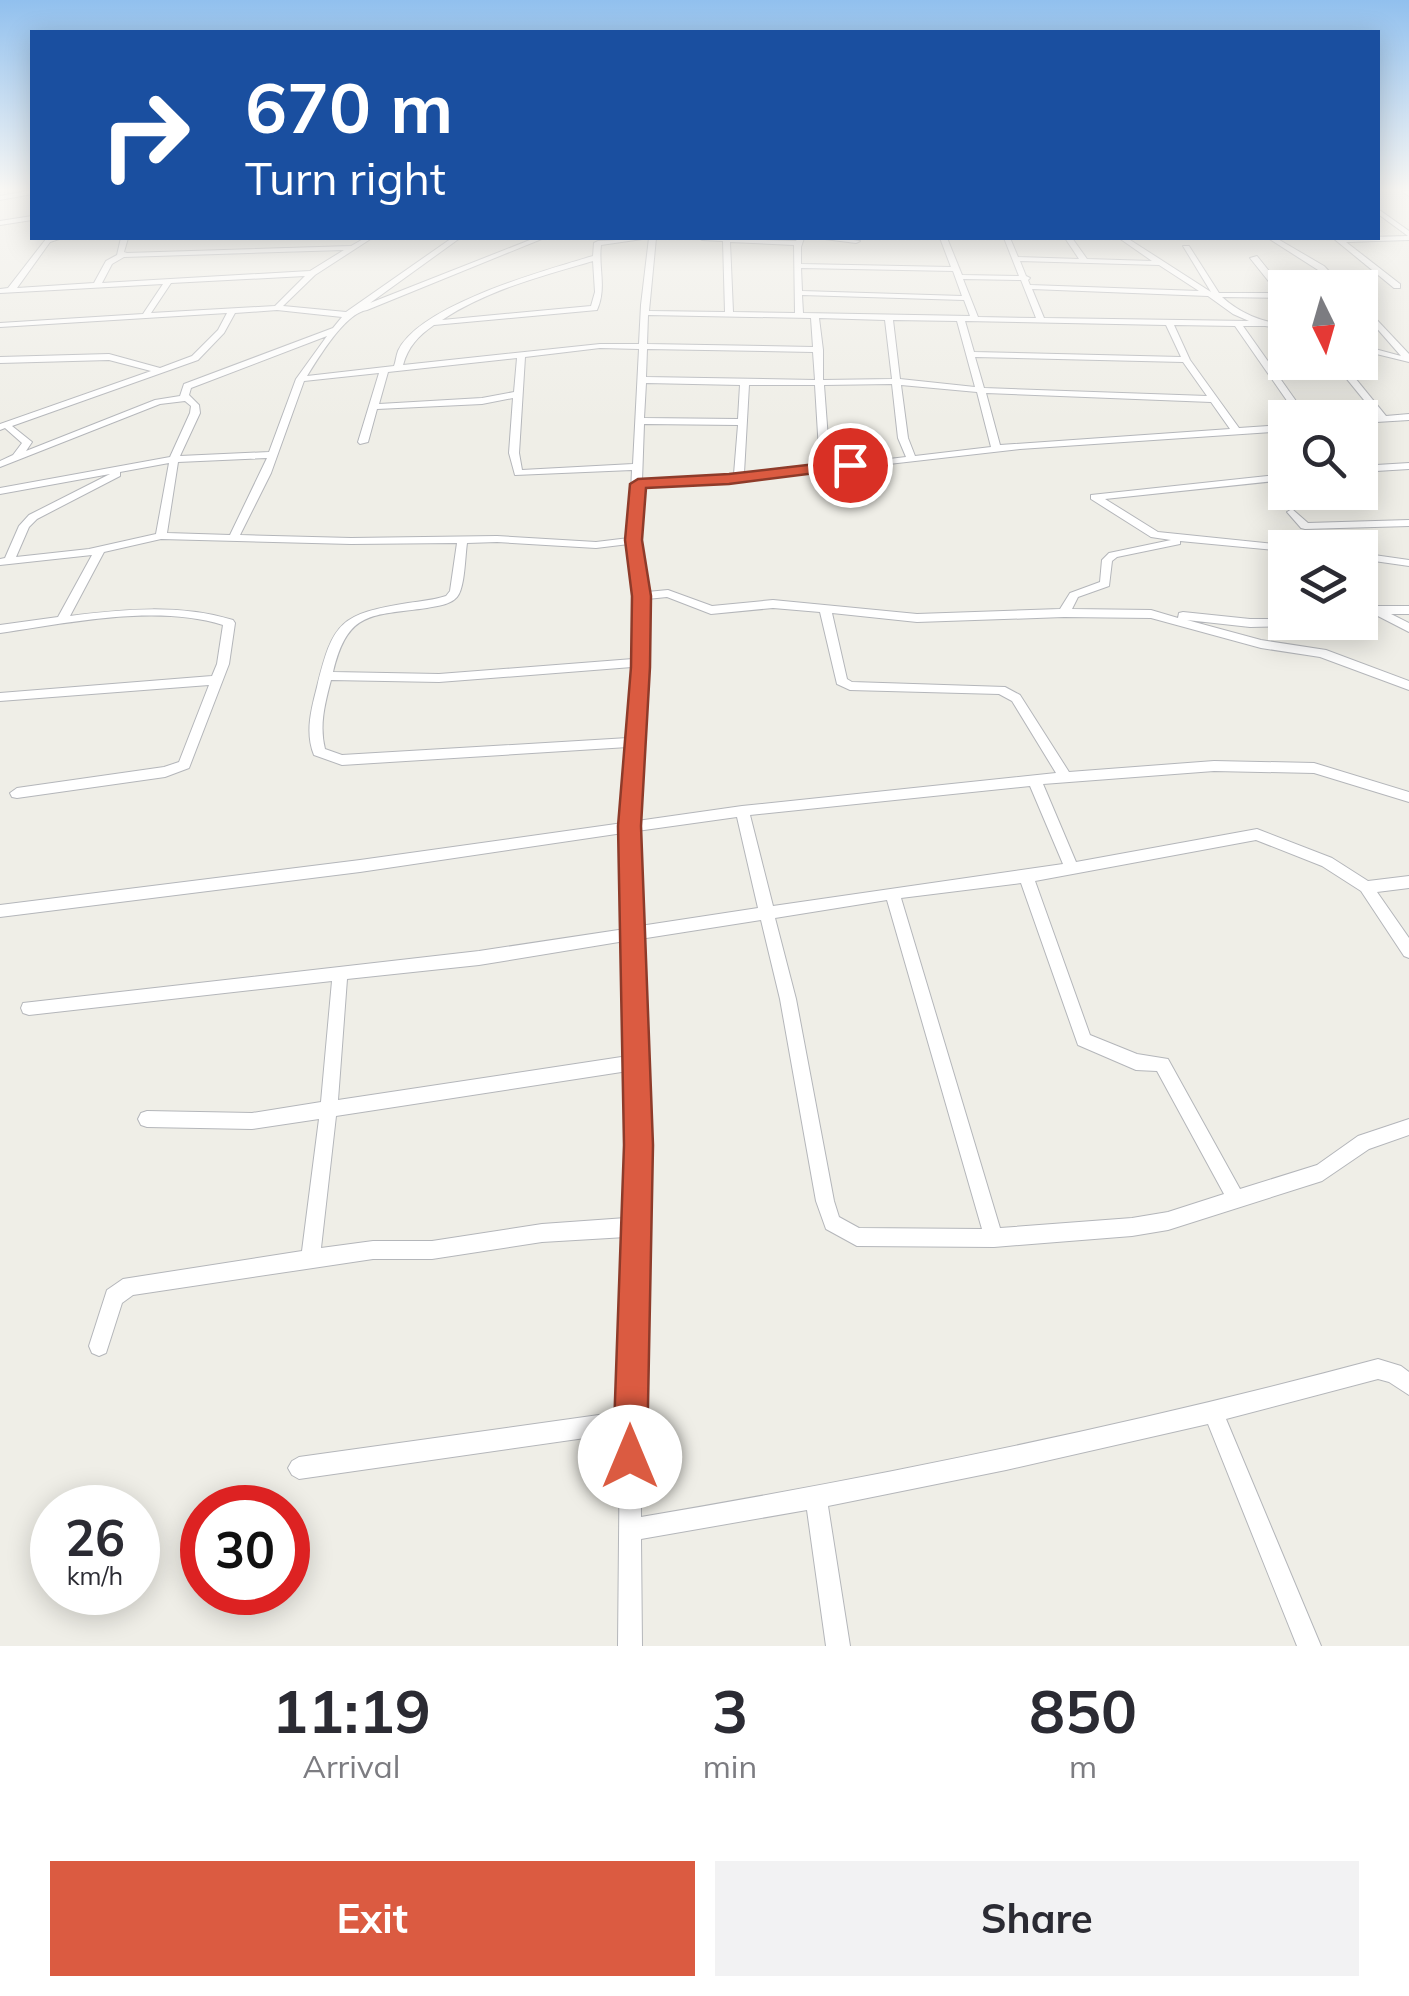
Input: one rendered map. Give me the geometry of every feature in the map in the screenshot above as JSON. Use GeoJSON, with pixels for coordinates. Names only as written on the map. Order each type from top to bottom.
{"type":"FeatureCollection","features":[{"type":"Feature","properties":{"kind":"street"},"geometry":{"type":"LineString","coordinates":[[5,291],[25,268]]}},
{"type":"Feature","properties":{"kind":"street"},"geometry":{"type":"LineString","coordinates":[[96,286],[106,268]]}},
{"type":"Feature","properties":{"kind":"street"},"geometry":{"type":"LineString","coordinates":[[277,308],[320,268]]}},
{"type":"Feature","properties":{"kind":"street"},"geometry":{"type":"LineString","coordinates":[[233,538],[266,473],[300,379],[350,313],[414,268]]}},
{"type":"Feature","properties":{"kind":"street"},"geometry":{"type":"LineString","coordinates":[[0,324],[277,308],[350,313],[468,268]]}},
{"type":"Feature","properties":{"kind":"street"},"geometry":{"type":"LineString","coordinates":[[398,369],[397,357],[407,340],[431,323],[559,268]]}},
{"type":"Feature","properties":{"kind":"street"},"geometry":{"type":"LineString","coordinates":[[431,323],[594,308],[600,291],[596,268]]}},
{"type":"Feature","properties":{"kind":"street"},"geometry":{"type":"LineString","coordinates":[[630,1646],[636,1062],[630,826],[642,596],[634,540],[648,268]]}},
{"type":"Feature","properties":{"kind":"street"},"geometry":{"type":"LineString","coordinates":[[727,268],[729,316]]}},
{"type":"Feature","properties":{"kind":"street"},"geometry":{"type":"LineString","coordinates":[[796,268],[799,317]]}},
{"type":"Feature","properties":{"kind":"street"},"geometry":{"type":"LineString","coordinates":[[838,268],[1268,296]]}},
{"type":"Feature","properties":{"kind":"street"},"geometry":{"type":"LineString","coordinates":[[956,268],[975,320]]}},
{"type":"Feature","properties":{"kind":"street"},"geometry":{"type":"LineString","coordinates":[[1022,268],[1041,320]]}},
{"type":"Feature","properties":{"kind":"street"},"geometry":{"type":"LineString","coordinates":[[1170,268],[1234,312],[1263,324]]}},
{"type":"Feature","properties":{"kind":"street"},"geometry":{"type":"LineString","coordinates":[[1197,268],[1212,294]]}},
{"type":"Feature","properties":{"kind":"street"},"geometry":{"type":"LineString","coordinates":[[1375,268],[1397,286]]}},
{"type":"Feature","properties":{"kind":"street"},"geometry":{"type":"LineString","coordinates":[[5,291],[312,273]]}},
{"type":"Feature","properties":{"kind":"street"},"geometry":{"type":"LineString","coordinates":[[145,316],[169,281]]}},
{"type":"Feature","properties":{"kind":"street"},"geometry":{"type":"LineString","coordinates":[[800,293],[967,298]]}},
{"type":"Feature","properties":{"kind":"street"},"geometry":{"type":"LineString","coordinates":[[3,426],[164,372],[208,347],[234,310]]}},
{"type":"Feature","properties":{"kind":"street"},"geometry":{"type":"LineString","coordinates":[[645,313],[1268,325]]}},
{"type":"Feature","properties":{"kind":"street"},"geometry":{"type":"LineString","coordinates":[[815,317],[820,350],[824,469]]}},
{"type":"Feature","properties":{"kind":"street"},"geometry":{"type":"LineString","coordinates":[[889,319],[903,438],[912,459]]}},
{"type":"Feature","properties":{"kind":"street"},"geometry":{"type":"LineString","coordinates":[[961,320],[997,450]]}},
{"type":"Feature","properties":{"kind":"street"},"geometry":{"type":"LineString","coordinates":[[1170,324],[1186,360],[1237,432]]}},
{"type":"Feature","properties":{"kind":"street"},"geometry":{"type":"LineString","coordinates":[[1378,325],[1409,360]]}},
{"type":"Feature","properties":{"kind":"street"},"geometry":{"type":"LineString","coordinates":[[1239,326],[1291,400]]}},
{"type":"Feature","properties":{"kind":"street"},"geometry":{"type":"LineString","coordinates":[[0,463],[158,402],[181,399],[190,384],[334,330]]}},
{"type":"Feature","properties":{"kind":"street"},"geometry":{"type":"LineString","coordinates":[[300,379],[573,347],[820,350]]}},
{"type":"Feature","properties":{"kind":"street"},"geometry":{"type":"LineString","coordinates":[[1378,352],[1409,360]]}},
{"type":"Feature","properties":{"kind":"street"},"geometry":{"type":"LineString","coordinates":[[521,354],[514,453],[518,473],[739,478],[997,450],[1268,429]]}},
{"type":"Feature","properties":{"kind":"street"},"geometry":{"type":"LineString","coordinates":[[969,354],[1186,360]]}},
{"type":"Feature","properties":{"kind":"street"},"geometry":{"type":"LineString","coordinates":[[0,360],[109,357],[164,372]]}},
{"type":"Feature","properties":{"kind":"street"},"geometry":{"type":"LineString","coordinates":[[363,442],[384,371]]}},
{"type":"Feature","properties":{"kind":"street"},"geometry":{"type":"LineString","coordinates":[[644,380],[897,382],[980,390],[1214,399]]}},
{"type":"Feature","properties":{"kind":"street"},"geometry":{"type":"LineString","coordinates":[[1352,380],[1383,418]]}},
{"type":"Feature","properties":{"kind":"street"},"geometry":{"type":"LineString","coordinates":[[739,478],[745,382]]}},
{"type":"Feature","properties":{"kind":"street"},"geometry":{"type":"LineString","coordinates":[[159,392],[195,405],[174,459],[161,536]]}},
{"type":"Feature","properties":{"kind":"street"},"geometry":{"type":"LineString","coordinates":[[373,407],[482,401],[519,394]]}},
{"type":"Feature","properties":{"kind":"street"},"geometry":{"type":"LineString","coordinates":[[1378,418],[1409,417]]}},
{"type":"Feature","properties":{"kind":"street"},"geometry":{"type":"LineString","coordinates":[[642,421],[742,422]]}},
{"type":"Feature","properties":{"kind":"street"},"geometry":{"type":"LineString","coordinates":[[0,463],[24,451],[27,442],[3,426]]}},
{"type":"Feature","properties":{"kind":"street"},"geometry":{"type":"LineString","coordinates":[[0,491],[174,459],[270,454]]}},
{"type":"Feature","properties":{"kind":"street"},"geometry":{"type":"LineString","coordinates":[[4,562],[33,517],[131,466]]}},
{"type":"Feature","properties":{"kind":"street"},"geometry":{"type":"LineString","coordinates":[[1378,467],[1409,466]]}},
{"type":"Feature","properties":{"kind":"street"},"geometry":{"type":"LineString","coordinates":[[1268,479],[1095,497],[1149,533],[1182,541],[1268,547]]}},
{"type":"Feature","properties":{"kind":"street"},"geometry":{"type":"LineString","coordinates":[[1292,512],[1305,526],[1409,523]]}},
{"type":"Feature","properties":{"kind":"street"},"geometry":{"type":"LineString","coordinates":[[4,562],[161,536],[596,544],[634,540]]}},
{"type":"Feature","properties":{"kind":"street"},"geometry":{"type":"LineString","coordinates":[[462,541],[450,598],[358,615],[340,631],[326,676],[314,740],[319,752],[342,760],[633,742]]}},
{"type":"Feature","properties":{"kind":"street"},"geometry":{"type":"LineString","coordinates":[[1064,613],[1074,595],[1106,584],[1107,560],[1113,555],[1182,541]]}},
{"type":"Feature","properties":{"kind":"street"},"geometry":{"type":"LineString","coordinates":[[62,621],[100,549]]}},
{"type":"Feature","properties":{"kind":"street"},"geometry":{"type":"LineString","coordinates":[[1378,559],[1409,563]]}},
{"type":"Feature","properties":{"kind":"street"},"geometry":{"type":"LineString","coordinates":[[642,596],[668,594],[711,610],[773,604],[917,618],[1150,614],[1268,623]]}},
{"type":"Feature","properties":{"kind":"street"},"geometry":{"type":"LineString","coordinates":[[826,609],[841,681],[850,686],[1001,690],[1016,698],[1066,778]]}},
{"type":"Feature","properties":{"kind":"street"},"geometry":{"type":"LineString","coordinates":[[1378,609],[1409,610]]}},
{"type":"Feature","properties":{"kind":"street"},"geometry":{"type":"LineString","coordinates":[[0,629],[141,614],[215,616],[229,623],[224,664],[184,765],[165,772],[17,793]]}},
{"type":"Feature","properties":{"kind":"street"},"geometry":{"type":"LineString","coordinates":[[1150,614],[1262,644],[1322,652],[1409,686]]}},
{"type":"Feature","properties":{"kind":"street"},"geometry":{"type":"LineString","coordinates":[[1378,615],[1409,628]]}},
{"type":"Feature","properties":{"kind":"street"},"geometry":{"type":"LineString","coordinates":[[326,676],[439,678],[640,662]]}},
{"type":"Feature","properties":{"kind":"street"},"geometry":{"type":"LineString","coordinates":[[0,697],[217,680]]}},
{"type":"Feature","properties":{"kind":"street"},"geometry":{"type":"LineString","coordinates":[[0,911],[360,866],[742,811],[1035,780],[1214,766],[1314,768],[1409,796]]}},
{"type":"Feature","properties":{"kind":"street"},"geometry":{"type":"LineString","coordinates":[[1035,780],[1072,868]]}},
{"type":"Feature","properties":{"kind":"street"},"geometry":{"type":"LineString","coordinates":[[742,811],[788,999],[832,1223],[858,1238],[994,1238],[1168,1221],[1322,1172],[1364,1142],[1409,1127]]}},
{"type":"Feature","properties":{"kind":"street"},"geometry":{"type":"LineString","coordinates":[[29,1008],[631,935],[892,892],[1026,877],[1258,834],[1327,862],[1366,887],[1409,950]]}},
{"type":"Feature","properties":{"kind":"street"},"geometry":{"type":"LineString","coordinates":[[1026,877],[1084,1040],[1136,1062],[1162,1064],[1236,1198]]}},
{"type":"Feature","properties":{"kind":"street"},"geometry":{"type":"LineString","coordinates":[[1366,887],[1409,882]]}},
{"type":"Feature","properties":{"kind":"street"},"geometry":{"type":"LineString","coordinates":[[892,892],[994,1238]]}},
{"type":"Feature","properties":{"kind":"street"},"geometry":{"type":"LineString","coordinates":[[310,1259],[340,973]]}},
{"type":"Feature","properties":{"kind":"street"},"geometry":{"type":"LineString","coordinates":[[146,1120],[252,1121],[329,1106],[420,1098],[636,1062]]}},
{"type":"Feature","properties":{"kind":"street"},"geometry":{"type":"LineString","coordinates":[[99,1346],[114,1297],[130,1286],[373,1250],[432,1250],[542,1233],[635,1227]]}},
{"type":"Feature","properties":{"kind":"street"},"geometry":{"type":"LineString","coordinates":[[630,1530],[816,1499],[1214,1414],[1378,1369],[1394,1373],[1409,1385]]}},
{"type":"Feature","properties":{"kind":"street"},"geometry":{"type":"LineString","coordinates":[[1214,1414],[1309,1646]]}},
{"type":"Feature","properties":{"kind":"street"},"geometry":{"type":"LineString","coordinates":[[299,1468],[630,1421]]}},
{"type":"Feature","properties":{"kind":"street"},"geometry":{"type":"LineString","coordinates":[[816,1499],[838,1646]]}},
{"type":"Feature","properties":{"kind":"route"},"geometry":{"type":"LineString","coordinates":[[630,1457],[638,1145],[629,890],[642,596],[634,540],[638,484],[729,479],[850,465]]}}]}
